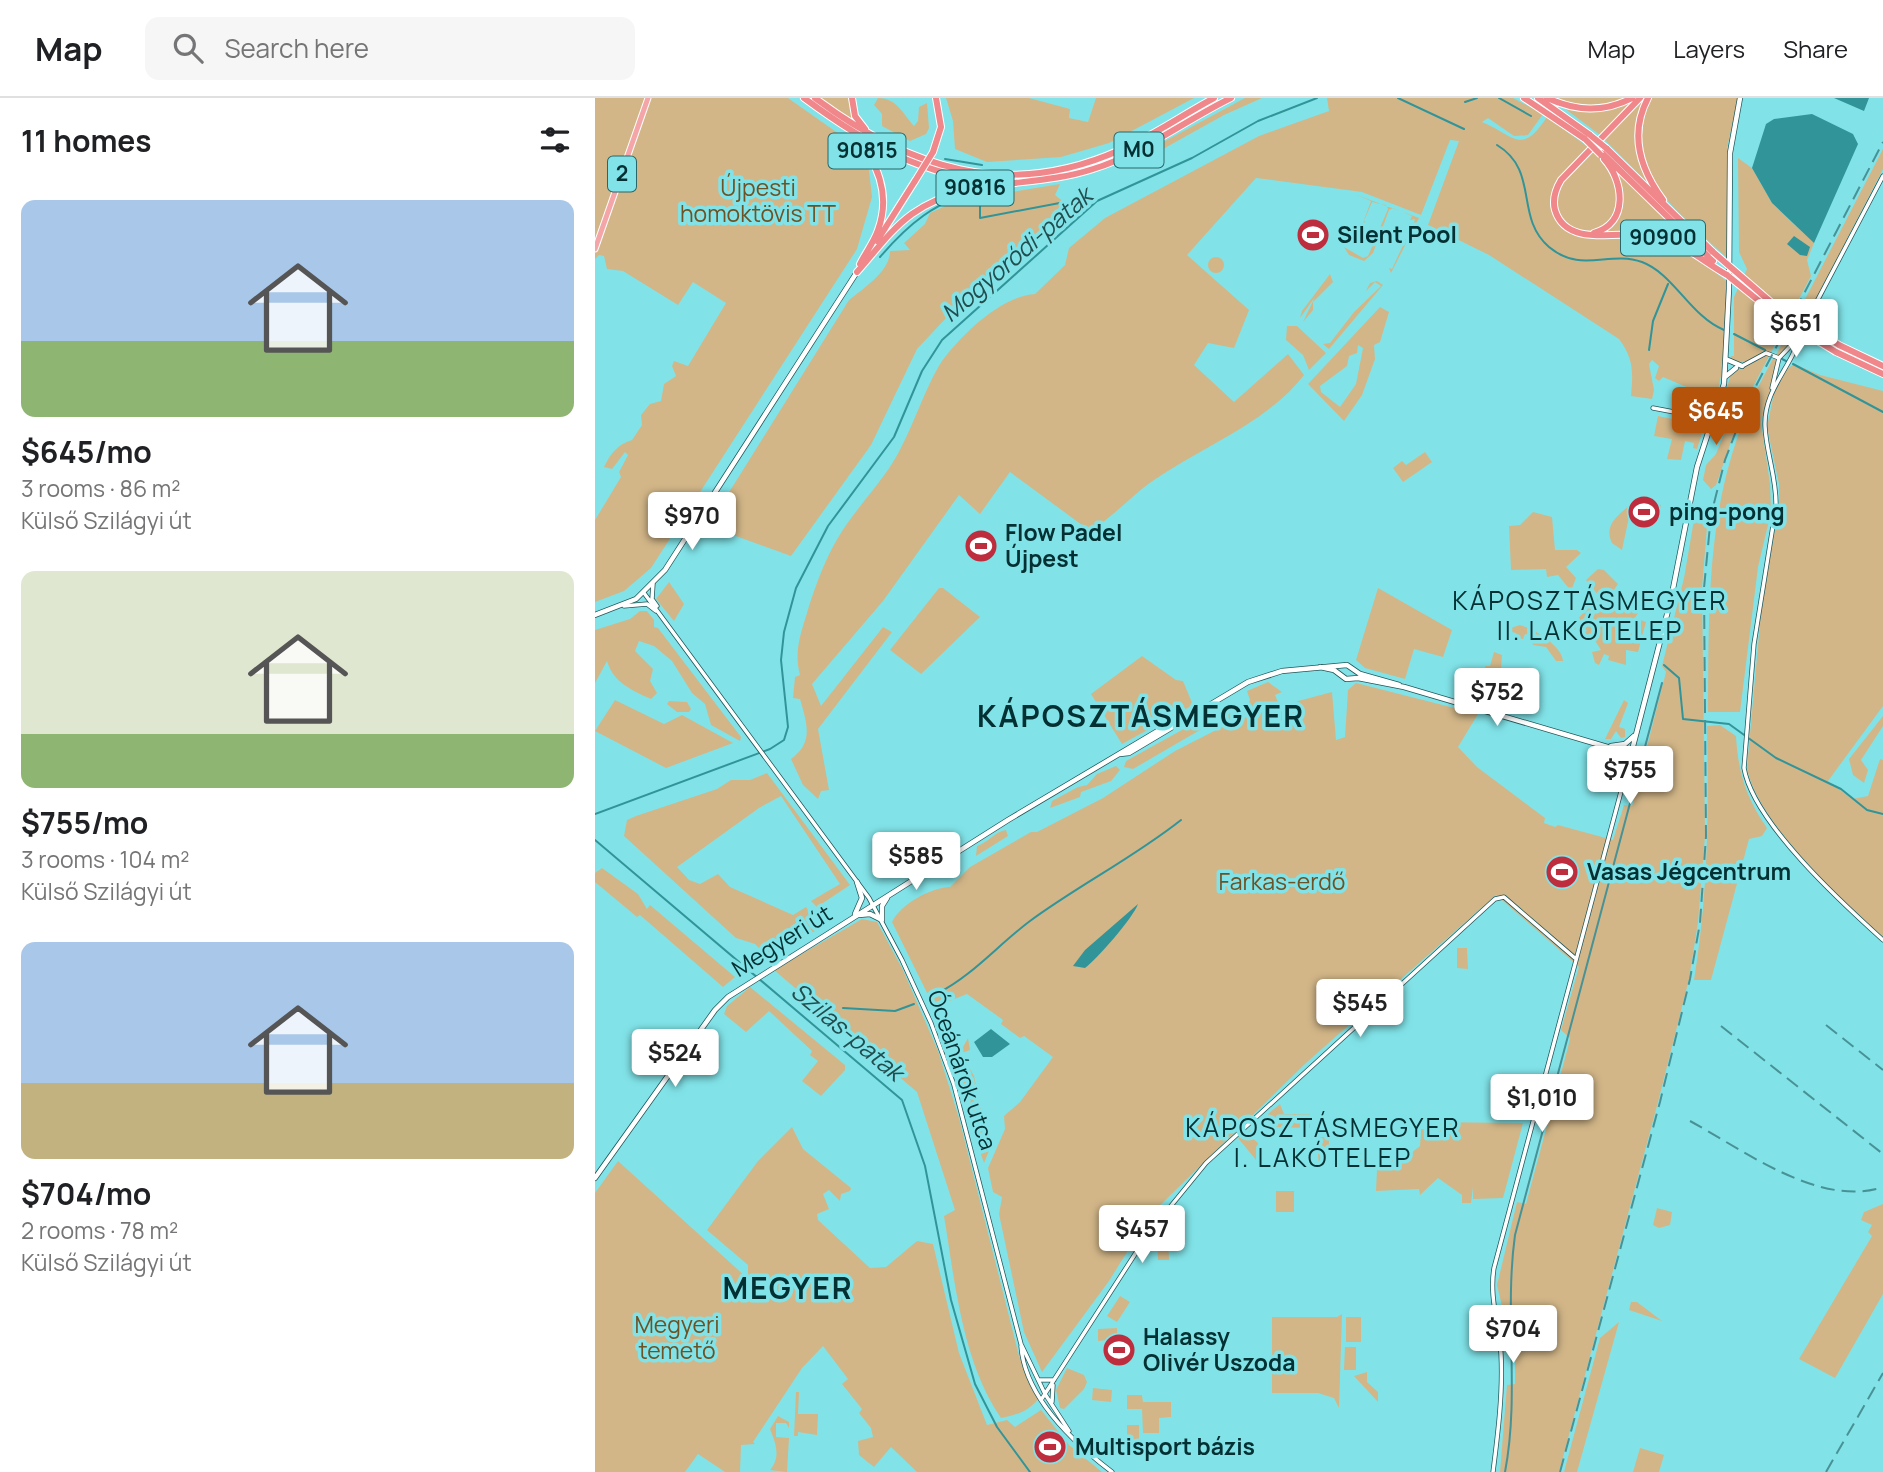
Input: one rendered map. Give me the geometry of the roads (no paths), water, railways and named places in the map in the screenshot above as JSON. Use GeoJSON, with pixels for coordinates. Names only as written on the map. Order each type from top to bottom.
{"type":"FeatureCollection","features":[{"type":"Feature","properties":{"kind":"highway","name":"M0"},"geometry":{"type":"LineString","coordinates":[[804,98],[876,147],[928,170],[982,181],[1044,181],[1115,161],[1231,98]]}},
{"type":"Feature","properties":{"kind":"highway","name":"M0"},"geometry":{"type":"LineString","coordinates":[[815,98],[877,140],[942,167],[998,175],[1036,174],[1082,164],[1122,150],[1214,98]]}},
{"type":"Feature","properties":{"kind":"highway"},"geometry":{"type":"LineString","coordinates":[[852,98],[858,121],[877,140]]}},
{"type":"Feature","properties":{"kind":"highway"},"geometry":{"type":"LineString","coordinates":[[856,272],[933,152],[941,120],[936,98]]}},
{"type":"Feature","properties":{"kind":"highway"},"geometry":{"type":"LineString","coordinates":[[1524,98],[1550,105],[1595,109],[1612,107],[1632,98]]}},
{"type":"Feature","properties":{"kind":"highway"},"geometry":{"type":"LineString","coordinates":[[1538,98],[1587,137],[1727,275],[1780,318],[1883,374]]}},
{"type":"Feature","properties":{"kind":"highway"},"geometry":{"type":"LineString","coordinates":[[1603,152],[1618,183],[1618,212],[1613,221],[1602,230],[1578,233],[1558,218],[1554,203],[1556,190],[1565,174],[1640,98]]}},
{"type":"Feature","properties":{"kind":"highway"},"geometry":{"type":"LineString","coordinates":[[1649,98],[1639,126],[1640,157],[1655,188],[1711,258],[1838,349],[1883,366]]}},
{"type":"Feature","properties":{"kind":"highway","name":"90815"},"geometry":{"type":"LineString","coordinates":[[828,116],[868,153],[883,189],[883,211],[878,231],[856,272]]}},
{"type":"Feature","properties":{"kind":"highway"},"geometry":{"type":"LineString","coordinates":[[1603,152],[1686,226]]}},
{"type":"Feature","properties":{"kind":"highway","name":"90816"},"geometry":{"type":"LineString","coordinates":[[856,272],[895,228],[937,200],[970,189],[1044,181]]}},
{"type":"Feature","properties":{"kind":"highway","name":"90900"},"geometry":{"type":"LineString","coordinates":[[1578,233],[1646,233],[1711,258]]}},
{"type":"Feature","properties":{"kind":"main road","name":"2"},"geometry":{"type":"LineString","coordinates":[[595,249],[648,98]]}},
{"type":"Feature","properties":{"kind":"main road"},"geometry":{"type":"LineString","coordinates":[[1631,754],[1671,599],[1697,467],[1726,368],[1729,180],[1732,132],[1740,100]]}},
{"type":"Feature","properties":{"kind":"main road"},"geometry":{"type":"LineString","coordinates":[[595,615],[625,606],[645,593],[670,563],[856,272]]}},
{"type":"Feature","properties":{"kind":"main road"},"geometry":{"type":"LineString","coordinates":[[1724,378],[1739,367],[1727,359]]}},
{"type":"Feature","properties":{"kind":"main road"},"geometry":{"type":"LineString","coordinates":[[1340,674],[1343,666]]}},
{"type":"Feature","properties":{"kind":"main road","name":"Megyeri út"},"geometry":{"type":"LineString","coordinates":[[595,1178],[715,1010],[751,981],[1119,754],[1129,753],[1189,716],[1261,677],[1320,667],[1351,666],[1354,670],[1404,687],[1631,754]]}},
{"type":"Feature","properties":{"kind":"main road","name":"Megyeri út"},"geometry":{"type":"LineString","coordinates":[[1320,667],[1346,679],[1404,687]]}},
{"type":"Feature","properties":{"kind":"main road"},"geometry":{"type":"LineString","coordinates":[[1352,678],[1354,670]]}},
{"type":"Feature","properties":{"kind":"main road"},"geometry":{"type":"LineString","coordinates":[[1607,747],[1625,744],[1636,734]]}},
{"type":"Feature","properties":{"kind":"main road"},"geometry":{"type":"LineString","coordinates":[[1607,747],[1621,756],[1627,769]]}},
{"type":"Feature","properties":{"kind":"main road"},"geometry":{"type":"LineString","coordinates":[[853,917],[862,898],[857,882]]}},
{"type":"Feature","properties":{"kind":"main road"},"geometry":{"type":"LineString","coordinates":[[853,917],[867,914],[882,920],[882,906],[892,892]]}},
{"type":"Feature","properties":{"kind":"street"},"geometry":{"type":"LineString","coordinates":[[1772,390],[1791,358],[1799,337],[1883,176]]}},
{"type":"Feature","properties":{"kind":"street"},"geometry":{"type":"LineString","coordinates":[[1799,337],[1779,358],[1765,428],[1776,484],[1776,507],[1759,600],[1745,732],[1746,778],[1760,810],[1842,901],[1883,940]]}},
{"type":"Feature","properties":{"kind":"street"},"geometry":{"type":"LineString","coordinates":[[1726,368],[1739,367],[1764,354],[1779,358]]}},
{"type":"Feature","properties":{"kind":"street"},"geometry":{"type":"LineString","coordinates":[[1653,408],[1711,419]]}},
{"type":"Feature","properties":{"kind":"street"},"geometry":{"type":"LineString","coordinates":[[653,584],[652,599],[660,614]]}},
{"type":"Feature","properties":{"kind":"street","name":"Óceánárok utca"},"geometry":{"type":"LineString","coordinates":[[645,593],[873,904],[882,920],[920,996],[954,1085],[1024,1363],[1040,1397],[1069,1431],[1112,1472]]}},
{"type":"Feature","properties":{"kind":"street"},"geometry":{"type":"LineString","coordinates":[[625,606],[647,604],[660,614]]}},
{"type":"Feature","properties":{"kind":"street"},"geometry":{"type":"LineString","coordinates":[[1493,1472],[1501,1384],[1492,1281],[1631,754]]}},
{"type":"Feature","properties":{"kind":"street"},"geometry":{"type":"LineString","coordinates":[[1040,1397],[1045,1394],[1148,1234],[1206,1163],[1500,896],[1576,958]]}},
{"type":"Feature","properties":{"kind":"street","name":"Óceánárok utca"},"geometry":{"type":"LineString","coordinates":[[1021,1344],[1045,1394],[1069,1431]]}},
{"type":"Feature","properties":{"kind":"street"},"geometry":{"type":"LineString","coordinates":[[1037,1378],[1054,1380]]}},
{"type":"Feature","properties":{"kind":"street"},"geometry":{"type":"LineString","coordinates":[[1053,1405],[1054,1380]]}},
{"type":"Feature","properties":{"kind":"water"},"geometry":{"type":"Polygon","coordinates":[[[1834,98],[1869,98],[1864,111],[1834,98]]]}},
{"type":"Feature","properties":{"kind":"water"},"geometry":{"type":"Polygon","coordinates":[[[1812,114],[1853,134],[1858,144],[1814,243],[1772,203],[1752,168],[1766,124],[1774,119],[1812,114]]]}},
{"type":"Feature","properties":{"kind":"water"},"geometry":{"type":"Polygon","coordinates":[[[1794,236],[1810,247],[1807,256],[1800,255],[1787,244],[1794,236]]]}},
{"type":"Feature","properties":{"kind":"water"},"geometry":{"type":"Polygon","coordinates":[[[1138,904],[1122,928],[1091,963],[1085,968],[1073,966],[1085,950],[1138,904]]]}},
{"type":"Feature","properties":{"kind":"water"},"geometry":{"type":"Polygon","coordinates":[[[991,1029],[1010,1044],[992,1057],[983,1057],[974,1042],[991,1029]]]}},
{"type":"Feature","properties":{"kind":"waterway","name":"Mogyoródi-patak"},"geometry":{"type":"LineString","coordinates":[[595,814],[770,749],[784,740],[788,727],[781,660],[784,632],[796,588],[828,526],[894,437],[922,371],[942,340],[1097,201],[1192,158],[1258,121],[1317,98]]}},
{"type":"Feature","properties":{"kind":"waterway","name":"Mogyoródi-patak"},"geometry":{"type":"LineString","coordinates":[[1398,98],[1464,129]]}},
{"type":"Feature","properties":{"kind":"waterway"},"geometry":{"type":"LineString","coordinates":[[1465,102],[1477,98]]}},
{"type":"Feature","properties":{"kind":"waterway"},"geometry":{"type":"LineString","coordinates":[[1499,98],[1531,116]]}},
{"type":"Feature","properties":{"kind":"waterway","name":"Mogyoródi-patak"},"geometry":{"type":"LineString","coordinates":[[1497,145],[1510,156],[1518,168],[1532,222],[1538,235],[1549,247],[1572,259],[1618,258],[1642,262],[1664,276],[1701,315],[1724,330]]}},
{"type":"Feature","properties":{"kind":"waterway"},"geometry":{"type":"LineString","coordinates":[[945,159],[982,165]]}},
{"type":"Feature","properties":{"kind":"waterway"},"geometry":{"type":"LineString","coordinates":[[880,257],[911,225],[950,201],[980,195],[980,218],[1065,202]]}},
{"type":"Feature","properties":{"kind":"waterway"},"geometry":{"type":"LineString","coordinates":[[1649,350],[1653,321],[1668,284]]}},
{"type":"Feature","properties":{"kind":"waterway","name":"Mogyoródi-patak"},"geometry":{"type":"LineString","coordinates":[[1734,334],[1765,350]]}},
{"type":"Feature","properties":{"kind":"waterway","name":"Mogyoródi-patak"},"geometry":{"type":"LineString","coordinates":[[1782,359],[1786,361]]}},
{"type":"Feature","properties":{"kind":"waterway","name":"Mogyoródi-patak"},"geometry":{"type":"LineString","coordinates":[[1793,364],[1883,412]]}},
{"type":"Feature","properties":{"kind":"waterway"},"geometry":{"type":"LineString","coordinates":[[1664,665],[1679,678],[1683,719],[1729,724],[1776,758],[1841,789],[1867,810],[1883,814]]}},
{"type":"Feature","properties":{"kind":"waterway"},"geometry":{"type":"LineString","coordinates":[[938,993],[974,969],[1030,921],[1181,820]]}},
{"type":"Feature","properties":{"kind":"waterway","name":"Szilas-patak"},"geometry":{"type":"LineString","coordinates":[[595,840],[902,1100],[925,1166],[951,1300],[975,1384],[997,1427],[1030,1472]]}},
{"type":"Feature","properties":{"kind":"waterway"},"geometry":{"type":"LineString","coordinates":[[843,1008],[895,1011],[914,1004]]}},
{"type":"Feature","properties":{"kind":"tram line"},"geometry":{"type":"LineString","coordinates":[[1505,1472],[1511,1413],[1511,1294],[1515,1235],[1662,683]]}},
{"type":"Feature","properties":{"kind":"railway"},"geometry":{"type":"LineString","coordinates":[[1560,1472],[1660,1102],[1690,979],[1700,923],[1706,836],[1704,588],[1711,515],[1725,460],[1746,405],[1883,142]]}},
{"type":"Feature","properties":{"kind":"railway"},"geometry":{"type":"LineString","coordinates":[[1826,1025],[1883,1070]]}},
{"type":"Feature","properties":{"kind":"railway"},"geometry":{"type":"LineString","coordinates":[[1721,1026],[1883,1154]]}},
{"type":"Feature","properties":{"kind":"railway"},"geometry":{"type":"LineString","coordinates":[[1690,1121],[1759,1161],[1809,1183],[1834,1190],[1859,1191],[1883,1187]]}},
{"type":"Feature","properties":{"kind":"railway"},"geometry":{"type":"LineString","coordinates":[[1826,1472],[1883,1373]]}},
{"type":"Feature","properties":{"kind":"place","name":"Silent Pool"},"geometry":{"type":"Point","coordinates":[1313,235]}},
{"type":"Feature","properties":{"kind":"place","name":"ping-pong"},"geometry":{"type":"Point","coordinates":[1644,512]}},
{"type":"Feature","properties":{"kind":"place","name":"Flow Padel Újpest"},"geometry":{"type":"Point","coordinates":[981,546]}},
{"type":"Feature","properties":{"kind":"place","name":"Vasas Jégcentrum"},"geometry":{"type":"Point","coordinates":[1562,872]}},
{"type":"Feature","properties":{"kind":"place","name":"Halassy Olivér Uszoda"},"geometry":{"type":"Point","coordinates":[1119,1350]}},
{"type":"Feature","properties":{"kind":"place","name":"Multisport bázis"},"geometry":{"type":"Point","coordinates":[1050,1447]}},
{"type":"Feature","properties":{"kind":"district","name":"KÁPOSZTÁSMEGYER II. LAKÓTELEP"},"geometry":{"type":"Point","coordinates":[1590,616]}},
{"type":"Feature","properties":{"kind":"district","name":"KÁPOSZTÁSMEGYER"},"geometry":{"type":"Point","coordinates":[1141,717]}},
{"type":"Feature","properties":{"kind":"district","name":"KÁPOSZTÁSMEGYER I. LAKÓTELEP"},"geometry":{"type":"Point","coordinates":[1323,1143]}},
{"type":"Feature","properties":{"kind":"district","name":"MEGYER"},"geometry":{"type":"Point","coordinates":[788,1289]}},
{"type":"Feature","properties":{"kind":"park label","name":"Újpesti homoktövis TT"},"geometry":{"type":"Point","coordinates":[758,201]}},
{"type":"Feature","properties":{"kind":"park label","name":"Farkas-erdő"},"geometry":{"type":"Point","coordinates":[1282,882]}},
{"type":"Feature","properties":{"kind":"park label","name":"Megyeri temető"},"geometry":{"type":"Point","coordinates":[677,1338]}}]}
